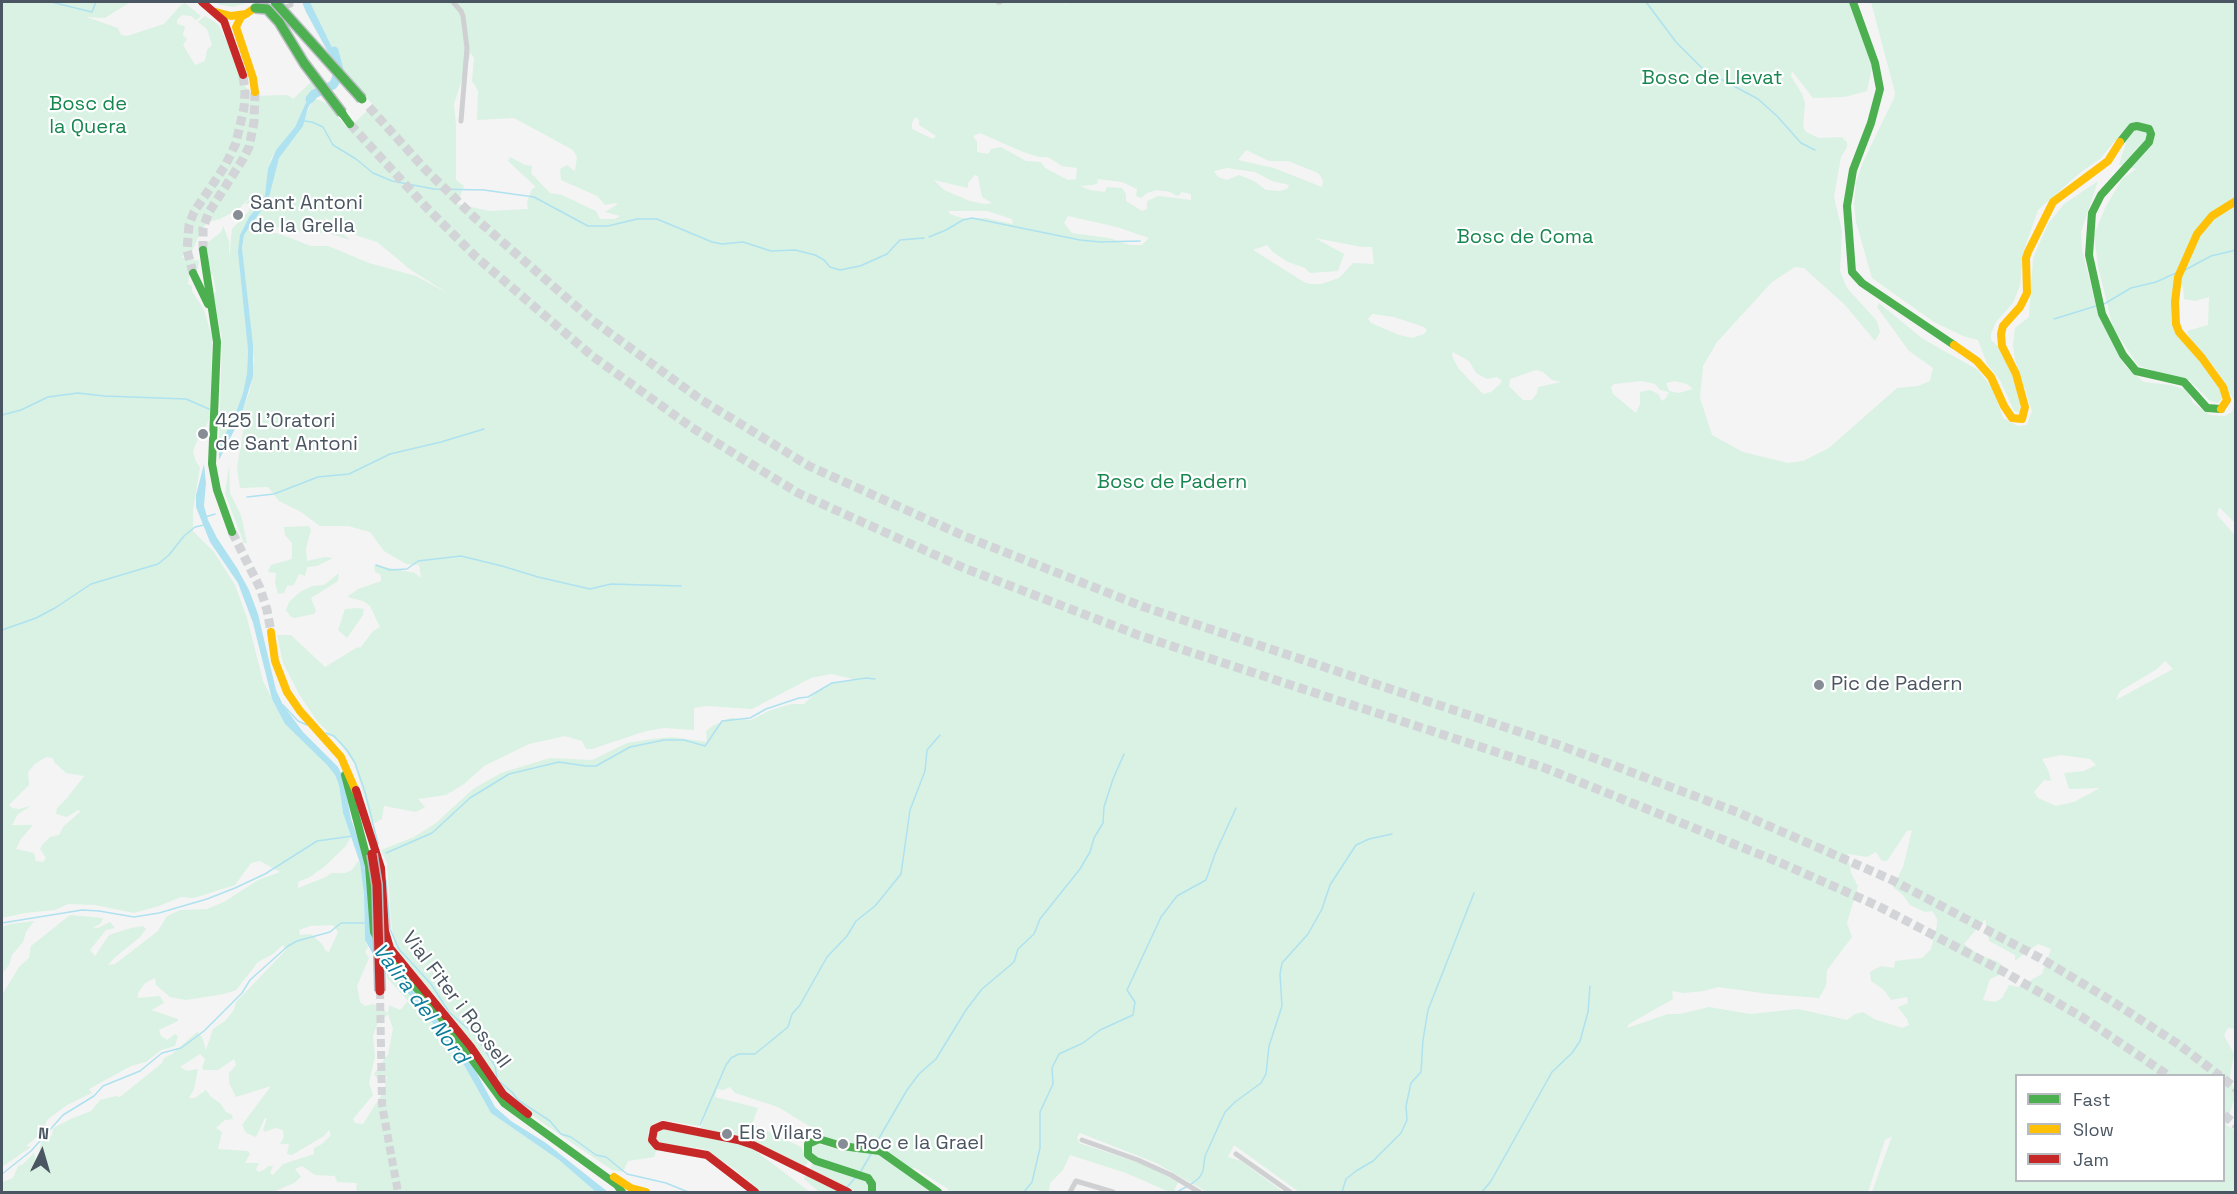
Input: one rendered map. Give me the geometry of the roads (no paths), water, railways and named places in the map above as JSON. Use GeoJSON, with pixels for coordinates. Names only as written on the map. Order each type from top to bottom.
{"type":"FeatureCollection","features":[{"type":"Feature","properties":{"kind":"main road"},"geometry":{"type":"LineString","coordinates":[[202,2],[222,19],[228,29],[243,75]]}},
{"type":"Feature","properties":{"kind":"main road"},"geometry":{"type":"LineString","coordinates":[[275,2],[365,103]]}},
{"type":"Feature","properties":{"kind":"main road"},"geometry":{"type":"LineString","coordinates":[[1852,2],[1875,63],[1880,89],[1871,123],[1853,170],[1847,206],[1852,272],[1862,283],[1977,361],[1991,377],[2010,415],[2015,419],[2025,416],[2025,407],[2016,374],[2002,346],[2001,334],[2003,326],[2024,301],[2027,293],[2026,258],[2028,252],[2053,202],[2108,161],[2129,128],[2142,126],[2150,132],[2149,142],[2101,195],[2092,213],[2089,255],[2106,324],[2131,366],[2148,375],[2184,382],[2202,405],[2213,410],[2221,410],[2227,400],[2223,387],[2179,332],[2175,302],[2180,272],[2197,234],[2212,216],[2235,201]]}},
{"type":"Feature","properties":{"kind":"main road"},"geometry":{"type":"LineString","coordinates":[[255,92],[251,71],[237,32],[238,20],[257,4],[276,17],[304,63],[350,124]]}},
{"type":"Feature","properties":{"kind":"main road"},"geometry":{"type":"LineString","coordinates":[[213,11],[231,16],[246,14]]}},
{"type":"Feature","properties":{"kind":"main road"},"geometry":{"type":"LineString","coordinates":[[202,250],[218,353],[212,452],[214,482],[232,532]]}},
{"type":"Feature","properties":{"kind":"main road"},"geometry":{"type":"LineString","coordinates":[[193,273],[213,317]]}},
{"type":"Feature","properties":{"kind":"main road"},"geometry":{"type":"LineString","coordinates":[[271,632],[275,661],[287,692],[347,767],[356,790],[372,854],[377,885],[380,991]]}},
{"type":"Feature","properties":{"kind":"main road","name":"Vial Fiter i Rossell"},"geometry":{"type":"LineString","coordinates":[[326,739],[342,766],[351,794],[371,875],[374,932],[385,952],[434,1008],[500,1098],[526,1117]]}},
{"type":"Feature","properties":{"kind":"main road","name":"Vial Fiter i Rossell"},"geometry":{"type":"LineString","coordinates":[[356,790],[381,868],[385,932],[390,948],[471,1047],[503,1094],[526,1117]]}},
{"type":"Feature","properties":{"kind":"main road"},"geometry":{"type":"LineString","coordinates":[[526,1117],[611,1178],[639,1192]]}},
{"type":"Feature","properties":{"kind":"main road"},"geometry":{"type":"LineString","coordinates":[[755,1192],[706,1155],[657,1146],[652,1140],[654,1129],[663,1125],[738,1140],[753,1145],[848,1192]]}},
{"type":"Feature","properties":{"kind":"main road"},"geometry":{"type":"LineString","coordinates":[[872,1192],[870,1181],[859,1174],[811,1158],[806,1151],[810,1141],[819,1139],[842,1146],[880,1152],[938,1192]]}},
{"type":"Feature","properties":{"kind":"main road"},"geometry":{"type":"LineString","coordinates":[[611,1178],[622,1192]]}},
{"type":"Feature","properties":{"kind":"street"},"geometry":{"type":"LineString","coordinates":[[257,4],[258,9],[267,12],[291,5],[291,2]]}},
{"type":"Feature","properties":{"kind":"street"},"geometry":{"type":"LineString","coordinates":[[453,2],[463,16],[467,48],[460,121]]}},
{"type":"Feature","properties":{"kind":"street"},"geometry":{"type":"LineString","coordinates":[[1082,1140],[1138,1160],[1171,1175],[1199,1192]]}},
{"type":"Feature","properties":{"kind":"street"},"geometry":{"type":"LineString","coordinates":[[1236,1154],[1290,1192]]}},
{"type":"Feature","properties":{"kind":"street"},"geometry":{"type":"LineString","coordinates":[[1070,1192],[1076,1182],[1113,1192]]}},
{"type":"Feature","properties":{"kind":"water"},"geometry":{"type":"Polygon","coordinates":[[[302,2],[310,2],[341,66],[328,52],[302,2]]]}},
{"type":"Feature","properties":{"kind":"water"},"geometry":{"type":"Polygon","coordinates":[[[316,89],[321,95],[314,98],[308,108],[303,126],[279,158],[268,201],[244,235],[242,248],[253,345],[253,376],[240,419],[219,460],[219,445],[234,418],[247,373],[248,350],[238,251],[240,235],[249,217],[265,195],[268,169],[276,150],[295,127],[308,98],[316,89]]]}},
{"type":"Feature","properties":{"kind":"water"},"geometry":{"type":"Polygon","coordinates":[[[204,464],[206,483],[204,506],[208,520],[249,590],[258,614],[276,690],[283,705],[303,732],[338,767],[343,777],[351,819],[366,862],[371,935],[375,943],[374,956],[365,940],[364,895],[360,863],[343,813],[339,785],[327,765],[285,724],[272,699],[253,623],[238,583],[210,542],[196,507],[196,495],[204,464]]]}},
{"type":"Feature","properties":{"kind":"water"},"geometry":{"type":"Polygon","coordinates":[[[384,956],[444,1027],[474,1068],[495,1107],[511,1121],[546,1143],[608,1192],[596,1192],[559,1160],[491,1113],[464,1065],[425,1013],[384,966],[384,956]]]}},
{"type":"Feature","properties":{"kind":"waterway"},"geometry":{"type":"LineString","coordinates":[[51,2],[92,12],[96,2]]}},
{"type":"Feature","properties":{"kind":"waterway"},"geometry":{"type":"LineString","coordinates":[[1646,2],[1676,42],[1704,70],[1758,99],[1801,143],[1815,150]]}},
{"type":"Feature","properties":{"kind":"waterway","name":"Valira del Nord"},"geometry":{"type":"LineString","coordinates":[[310,99],[314,94],[335,82],[339,70],[334,51]]}},
{"type":"Feature","properties":{"kind":"waterway"},"geometry":{"type":"LineString","coordinates":[[304,121],[323,127],[333,145],[373,173],[392,181],[434,189],[484,190],[534,197],[588,226],[608,226],[637,219],[657,219],[712,242],[722,244],[743,242],[771,251],[795,250],[815,255],[830,267],[840,270],[860,266],[887,254],[900,240],[924,238]]}},
{"type":"Feature","properties":{"kind":"waterway"},"geometry":{"type":"LineString","coordinates":[[929,237],[963,220],[972,218],[1080,240],[1140,241]]}},
{"type":"Feature","properties":{"kind":"waterway"},"geometry":{"type":"LineString","coordinates":[[2183,271],[2211,256],[2236,250]]}},
{"type":"Feature","properties":{"kind":"waterway"},"geometry":{"type":"LineString","coordinates":[[2104,304],[2131,288],[2156,282],[2176,273]]}},
{"type":"Feature","properties":{"kind":"waterway"},"geometry":{"type":"LineString","coordinates":[[2054,319],[2096,306]]}},
{"type":"Feature","properties":{"kind":"waterway"},"geometry":{"type":"LineString","coordinates":[[2,415],[21,410],[48,397],[78,393],[186,399],[209,409]]}},
{"type":"Feature","properties":{"kind":"waterway"},"geometry":{"type":"LineString","coordinates":[[247,497],[274,494],[318,477],[349,474],[390,454],[484,429]]}},
{"type":"Feature","properties":{"kind":"waterway"},"geometry":{"type":"LineString","coordinates":[[205,517],[215,514]]}},
{"type":"Feature","properties":{"kind":"waterway"},"geometry":{"type":"LineString","coordinates":[[2,630],[36,618],[91,584],[158,564],[169,555],[184,536],[195,527],[204,525]]}},
{"type":"Feature","properties":{"kind":"waterway"},"geometry":{"type":"LineString","coordinates":[[376,565],[390,570],[407,569],[418,561],[461,556],[590,589],[611,584],[681,586]]}},
{"type":"Feature","properties":{"kind":"waterway"},"geometry":{"type":"LineString","coordinates":[[386,853],[432,833],[470,798],[509,774],[559,762],[596,766],[630,747],[664,740],[684,740],[705,746],[722,721],[750,718],[766,709],[808,697],[832,683],[866,678],[875,679]]}},
{"type":"Feature","properties":{"kind":"waterway"},"geometry":{"type":"LineString","coordinates":[[283,705],[298,721],[307,725]]}},
{"type":"Feature","properties":{"kind":"waterway"},"geometry":{"type":"LineString","coordinates":[[326,733],[334,736],[355,763],[378,844]]}},
{"type":"Feature","properties":{"kind":"waterway"},"geometry":{"type":"LineString","coordinates":[[700,1125],[731,1058],[739,1054],[755,1054],[788,1027],[792,1014],[800,1005],[827,957],[847,936],[856,921],[875,906],[901,874],[910,810],[925,771],[927,750],[940,735]]}},
{"type":"Feature","properties":{"kind":"waterway"},"geometry":{"type":"LineString","coordinates":[[875,1145],[907,1090],[919,1074],[936,1059],[966,1010],[982,989],[1014,962],[1018,949],[1034,934],[1040,919],[1080,869],[1103,823],[1104,807],[1124,754]]}},
{"type":"Feature","properties":{"kind":"waterway"},"geometry":{"type":"LineString","coordinates":[[1024,1192],[1032,1182],[1040,1148],[1040,1112],[1053,1084],[1052,1068],[1059,1054],[1083,1043],[1100,1030],[1133,1015],[1135,1002],[1127,990],[1161,917],[1177,896],[1206,880],[1236,808]]}},
{"type":"Feature","properties":{"kind":"waterway"},"geometry":{"type":"LineString","coordinates":[[1190,1185],[1199,1178],[1203,1171],[1205,1156],[1225,1112],[1261,1083],[1266,1074],[1269,1046],[1282,1006],[1280,974],[1282,963],[1308,934],[1322,909],[1330,885],[1356,845],[1369,839],[1392,834]]}},
{"type":"Feature","properties":{"kind":"waterway"},"geometry":{"type":"LineString","coordinates":[[2,923],[82,910],[134,917],[159,913],[235,888],[265,874],[317,841],[353,836]]}},
{"type":"Feature","properties":{"kind":"waterway"},"geometry":{"type":"LineString","coordinates":[[386,880],[390,929],[399,949],[431,984],[449,1012],[476,1036],[495,1066],[497,1078]]}},
{"type":"Feature","properties":{"kind":"waterway"},"geometry":{"type":"LineString","coordinates":[[1342,1192],[1346,1179],[1373,1161],[1401,1133],[1407,1120],[1406,1106],[1411,1083],[1421,1072],[1428,1010],[1474,893]]}},
{"type":"Feature","properties":{"kind":"waterway"},"geometry":{"type":"LineString","coordinates":[[2,1174],[31,1151],[63,1115],[94,1096],[103,1086],[140,1071],[162,1053],[181,1048],[204,1031],[242,993],[250,980],[288,946],[297,941],[330,932],[341,923],[364,923]]}},
{"type":"Feature","properties":{"kind":"waterway"},"geometry":{"type":"LineString","coordinates":[[1482,1192],[1491,1181],[1552,1072],[1572,1053],[1580,1041],[1588,1012],[1590,986]]}},
{"type":"Feature","properties":{"kind":"waterway"},"geometry":{"type":"LineString","coordinates":[[500,1082],[518,1100],[550,1121],[561,1134],[571,1137],[596,1155],[606,1157],[627,1174],[666,1183],[688,1192]]}},
{"type":"Feature","properties":{"kind":"waterway"},"geometry":{"type":"LineString","coordinates":[[861,1171],[871,1154]]}},
{"type":"Feature","properties":{"kind":"waterway"},"geometry":{"type":"LineString","coordinates":[[847,1187],[856,1177]]}},
{"type":"Feature","properties":{"kind":"waterway"},"geometry":{"type":"LineString","coordinates":[[1177,1192],[1186,1187]]}},
{"type":"Feature","properties":{"kind":"tunnel"},"geometry":{"type":"LineString","coordinates":[[193,273],[187,250],[189,225],[194,212],[225,166],[236,143],[244,108],[243,75]]}},
{"type":"Feature","properties":{"kind":"tunnel"},"geometry":{"type":"LineString","coordinates":[[203,250],[203,228],[209,212],[249,147],[254,122],[255,92]]}},
{"type":"Feature","properties":{"kind":"tunnel"},"geometry":{"type":"LineString","coordinates":[[369,107],[424,168],[475,218],[592,320],[700,399],[809,466],[964,536],[1144,607],[1562,746],[1737,812],[1892,880],[2040,958],[2178,1044],[2217,1074]]}},
{"type":"Feature","properties":{"kind":"tunnel"},"geometry":{"type":"LineString","coordinates":[[350,124],[426,207],[475,256],[591,355],[691,427],[798,493],[964,568],[1138,635],[1545,768],[1781,863],[1878,906],[2006,973],[2082,1017],[2166,1074]]}},
{"type":"Feature","properties":{"kind":"tunnel"},"geometry":{"type":"LineString","coordinates":[[232,532],[260,588],[271,632]]}},
{"type":"Feature","properties":{"kind":"tunnel"},"geometry":{"type":"LineString","coordinates":[[380,991],[382,1105],[398,1192]]}},
{"type":"Feature","properties":{"kind":"tunnel"},"geometry":{"type":"LineString","coordinates":[[2225,1080],[2236,1089]]}},
{"type":"Feature","properties":{"kind":"tunnel"},"geometry":{"type":"LineString","coordinates":[[2225,1116],[2236,1125]]}},
{"type":"Feature","properties":{"kind":"place","name":"Sant Antoni de la Grella"},"geometry":{"type":"Point","coordinates":[238,215]}},
{"type":"Feature","properties":{"kind":"place","name":"425 L'Oratori de Sant Antoni"},"geometry":{"type":"Point","coordinates":[203,434]}},
{"type":"Feature","properties":{"kind":"place","name":"Pic de Padern"},"geometry":{"type":"Point","coordinates":[1819,685]}},
{"type":"Feature","properties":{"kind":"place","name":"Els Vilars"},"geometry":{"type":"Point","coordinates":[727,1134]}},
{"type":"Feature","properties":{"kind":"place","name":"Roc e la Grael"},"geometry":{"type":"Point","coordinates":[843,1144]}},
{"type":"Feature","properties":{"kind":"park label","name":"Bosc de Llevat"},"geometry":{"type":"Point","coordinates":[1712,79]}},
{"type":"Feature","properties":{"kind":"park label","name":"Bosc de la Quera"},"geometry":{"type":"Point","coordinates":[88,116]}},
{"type":"Feature","properties":{"kind":"park label","name":"Bosc de Coma"},"geometry":{"type":"Point","coordinates":[1525,238]}},
{"type":"Feature","properties":{"kind":"park label","name":"Bosc de Padern"},"geometry":{"type":"Point","coordinates":[1172,483]}}]}
